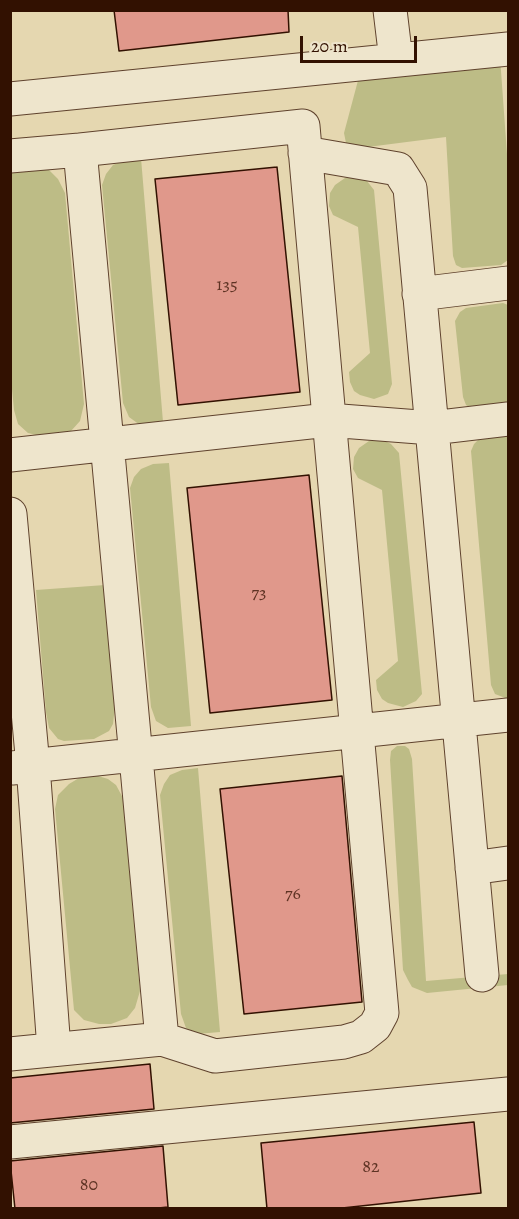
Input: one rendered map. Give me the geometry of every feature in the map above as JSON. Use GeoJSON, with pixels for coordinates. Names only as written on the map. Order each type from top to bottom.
{"type":"FeatureCollection","features":[{"type":"Feature","properties":{"kind":"lane"},"geometry":{"type":"LineString","coordinates":[[390,10],[396,60]]}},
{"type":"Feature","properties":{"kind":"lane"},"geometry":{"type":"LineString","coordinates":[[10,99],[508,49]]}},
{"type":"Feature","properties":{"kind":"lane"},"geometry":{"type":"LineString","coordinates":[[10,156],[303,126],[382,1013],[375,1026],[361,1037],[344,1042],[215,1056],[162,1039],[10,1054]]}},
{"type":"Feature","properties":{"kind":"lane"},"geometry":{"type":"LineString","coordinates":[[80,150],[162,1039]]}},
{"type":"Feature","properties":{"kind":"lane"},"geometry":{"type":"LineString","coordinates":[[305,153],[398,169],[410,188],[482,975]]}},
{"type":"Feature","properties":{"kind":"lane"},"geometry":{"type":"LineString","coordinates":[[419,294],[508,283]]}},
{"type":"Feature","properties":{"kind":"lane"},"geometry":{"type":"LineString","coordinates":[[10,455],[328,420],[432,428],[508,419]]}},
{"type":"Feature","properties":{"kind":"lane"},"geometry":{"type":"LineString","coordinates":[[10,514],[22,767],[54,1049]]}},
{"type":"Feature","properties":{"kind":"lane"},"geometry":{"type":"LineString","coordinates":[[22,767],[508,715]]}},
{"type":"Feature","properties":{"kind":"lane"},"geometry":{"type":"LineString","coordinates":[[472,868],[508,864]]}},
{"type":"Feature","properties":{"kind":"lane"},"geometry":{"type":"LineString","coordinates":[[10,1142],[508,1094]]}},
{"type":"Feature","properties":{"kind":"shaded area"},"geometry":{"type":"Polygon","coordinates":[[[500,57],[508,168],[508,260],[501,265],[462,268],[456,265],[453,256],[446,137],[352,149],[346,143],[344,133],[360,73],[500,57]]]}},
{"type":"Feature","properties":{"kind":"shaded area"},"geometry":{"type":"Polygon","coordinates":[[[141,158],[163,422],[140,425],[129,417],[123,403],[102,185],[113,165],[125,160],[141,158]]]}},
{"type":"Feature","properties":{"kind":"shaded area"},"geometry":{"type":"Polygon","coordinates":[[[10,168],[47,168],[58,179],[65,193],[84,404],[80,421],[71,431],[56,437],[28,433],[18,424],[14,410],[10,368],[10,168]]]}},
{"type":"Feature","properties":{"kind":"shaded area"},"geometry":{"type":"Polygon","coordinates":[[[359,177],[367,181],[374,190],[392,384],[388,394],[374,399],[354,391],[349,372],[370,353],[358,227],[333,215],[329,206],[330,193],[335,185],[345,178],[359,177]]]}},
{"type":"Feature","properties":{"kind":"shaded area"},"geometry":{"type":"Polygon","coordinates":[[[503,303],[508,305],[508,407],[474,410],[466,405],[463,397],[455,321],[460,312],[466,308],[503,303]]]}},
{"type":"Feature","properties":{"kind":"shaded area"},"geometry":{"type":"Polygon","coordinates":[[[508,435],[508,699],[495,694],[491,685],[471,451],[481,437],[508,435]]]}},
{"type":"Feature","properties":{"kind":"shaded area"},"geometry":{"type":"Polygon","coordinates":[[[383,440],[391,444],[399,453],[422,694],[416,701],[403,707],[382,699],[377,690],[376,680],[398,661],[382,490],[358,478],[353,469],[354,457],[359,448],[369,441],[383,440]]]}},
{"type":"Feature","properties":{"kind":"shaded area"},"geometry":{"type":"Polygon","coordinates":[[[169,463],[191,726],[168,728],[156,721],[151,707],[130,488],[134,477],[141,469],[153,464],[169,463]]]}},
{"type":"Feature","properties":{"kind":"shaded area"},"geometry":{"type":"Polygon","coordinates":[[[105,585],[115,706],[113,724],[109,731],[94,739],[64,741],[58,739],[49,728],[46,712],[36,590],[105,585]]]}},
{"type":"Feature","properties":{"kind":"shaded area"},"geometry":{"type":"Polygon","coordinates":[[[397,746],[405,746],[409,749],[412,759],[426,981],[508,974],[508,985],[427,993],[412,987],[403,970],[390,760],[391,751],[397,746]]]}},
{"type":"Feature","properties":{"kind":"shaded area"},"geometry":{"type":"Polygon","coordinates":[[[198,768],[220,1032],[197,1034],[186,1028],[181,1014],[160,795],[170,775],[182,770],[198,768]]]}},
{"type":"Feature","properties":{"kind":"shaded area"},"geometry":{"type":"Polygon","coordinates":[[[84,775],[95,775],[108,779],[116,785],[123,798],[140,991],[135,1008],[127,1018],[111,1024],[84,1020],[74,1010],[55,809],[58,795],[69,784],[84,775]]]}},
{"type":"Feature","properties":{"kind":"building"},"geometry":{"type":"Polygon","coordinates":[[[114,10],[288,10],[289,32],[119,51],[114,10]]]}},
{"type":"Feature","properties":{"kind":"building"},"geometry":{"type":"Polygon","coordinates":[[[277,167],[300,392],[178,405],[155,179],[277,167]]]}},
{"type":"Feature","properties":{"kind":"building"},"geometry":{"type":"Polygon","coordinates":[[[309,475],[332,700],[210,713],[187,488],[309,475]]]}},
{"type":"Feature","properties":{"kind":"building"},"geometry":{"type":"Polygon","coordinates":[[[342,776],[362,1002],[244,1014],[220,789],[342,776]]]}},
{"type":"Feature","properties":{"kind":"building"},"geometry":{"type":"Polygon","coordinates":[[[150,1064],[154,1109],[10,1123],[10,1078],[150,1064]]]}},
{"type":"Feature","properties":{"kind":"building"},"geometry":{"type":"Polygon","coordinates":[[[474,1122],[481,1193],[333,1209],[267,1209],[261,1143],[474,1122]]]}},
{"type":"Feature","properties":{"kind":"building"},"geometry":{"type":"Polygon","coordinates":[[[163,1146],[168,1207],[15,1209],[10,1161],[163,1146]]]}}]}
